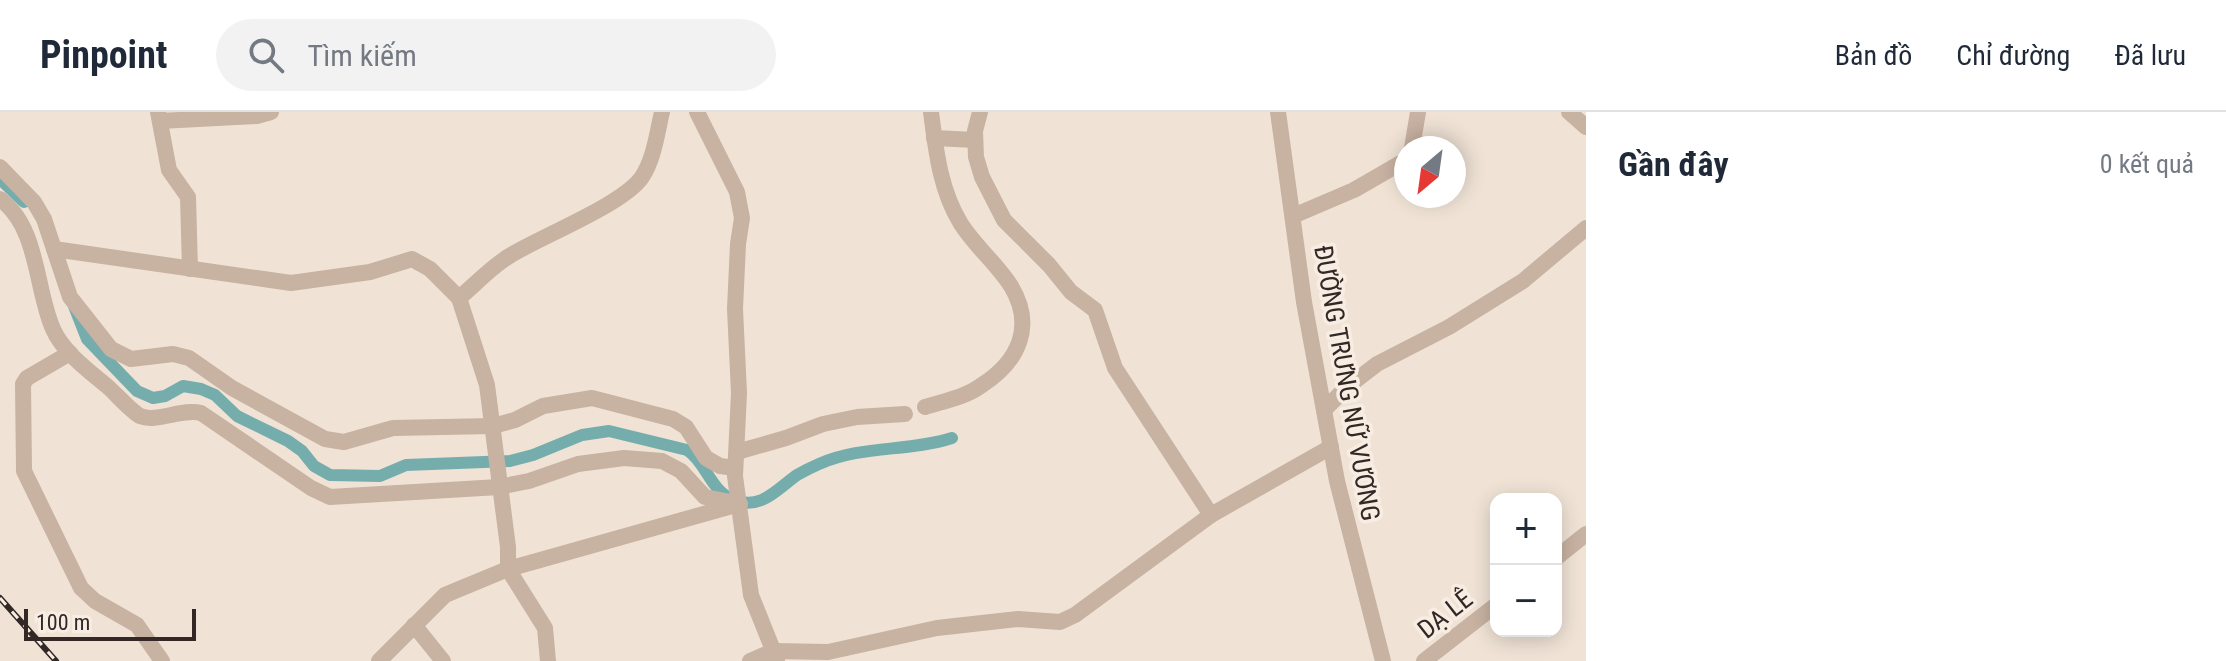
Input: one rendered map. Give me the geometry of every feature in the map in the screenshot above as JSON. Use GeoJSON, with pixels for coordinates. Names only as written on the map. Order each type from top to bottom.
{"type":"FeatureCollection","features":[{"type":"Feature","properties":{"kind":"street"},"geometry":{"type":"LineString","coordinates":[[190,269],[188,197],[169,170],[159,116],[257,116],[271,112]]}},
{"type":"Feature","properties":{"kind":"street"},"geometry":{"type":"LineString","coordinates":[[459,298],[507,257],[607,205],[635,185],[651,158],[662,112]]}},
{"type":"Feature","properties":{"kind":"street"},"geometry":{"type":"LineString","coordinates":[[697,112],[737,192],[742,218],[735,309],[739,393],[738,500],[751,595],[775,656]]}},
{"type":"Feature","properties":{"kind":"street"},"geometry":{"type":"LineString","coordinates":[[925,407],[982,386],[1004,368],[1021,343],[1022,332],[1021,311],[1013,290],[961,224],[943,186],[939,138],[931,112]]}},
{"type":"Feature","properties":{"kind":"street"},"geometry":{"type":"LineString","coordinates":[[980,112],[971,140],[982,177],[1004,220],[1071,292],[1095,310],[1115,368],[1211,515]]}},
{"type":"Feature","properties":{"kind":"street","name":"ĐƯỜNG TRƯNG NỮ VƯƠNG"},"geometry":{"type":"LineString","coordinates":[[1278,112],[1304,302],[1331,447],[1383,661]]}},
{"type":"Feature","properties":{"kind":"street"},"geometry":{"type":"LineString","coordinates":[[1414,136],[1418,112]]}},
{"type":"Feature","properties":{"kind":"street"},"geometry":{"type":"LineString","coordinates":[[1569,112],[1586,127]]}},
{"type":"Feature","properties":{"kind":"street"},"geometry":{"type":"LineString","coordinates":[[939,138],[971,140]]}},
{"type":"Feature","properties":{"kind":"street"},"geometry":{"type":"LineString","coordinates":[[0,167],[34,202],[44,219],[70,297],[111,349],[131,359],[173,354],[189,358],[232,388],[325,439],[344,442],[393,428],[493,426],[550,404],[581,398],[664,415],[680,422],[691,433],[706,458],[720,466],[736,465],[841,420],[905,414]]}},
{"type":"Feature","properties":{"kind":"street"},"geometry":{"type":"LineString","coordinates":[[1293,216],[1354,190],[1394,167]]}},
{"type":"Feature","properties":{"kind":"street"},"geometry":{"type":"LineString","coordinates":[[0,199],[13,211],[30,245],[53,330],[70,353],[140,416],[154,417],[190,410],[201,413],[311,488],[330,497],[499,486],[529,481],[578,464],[624,458],[662,461],[681,471],[705,497],[738,500]]}},
{"type":"Feature","properties":{"kind":"street"},"geometry":{"type":"LineString","coordinates":[[1324,410],[1377,364],[1449,327],[1523,281],[1586,228]]}},
{"type":"Feature","properties":{"kind":"street"},"geometry":{"type":"LineString","coordinates":[[54,249],[291,283],[370,272],[412,259],[430,269],[459,298],[487,385],[508,547],[508,569],[545,628],[548,661]]}},
{"type":"Feature","properties":{"kind":"street"},"geometry":{"type":"LineString","coordinates":[[70,353],[27,378],[23,384],[24,471],[81,588],[95,601],[137,625],[162,661]]}},
{"type":"Feature","properties":{"kind":"street"},"geometry":{"type":"LineString","coordinates":[[750,661],[828,652],[937,628],[1018,619],[1060,622],[1075,615],[1211,515],[1331,447]]}},
{"type":"Feature","properties":{"kind":"street"},"geometry":{"type":"LineString","coordinates":[[379,661],[445,595],[508,569],[738,500]]}},
{"type":"Feature","properties":{"kind":"street"},"geometry":{"type":"LineString","coordinates":[[1562,555],[1583,543]]}},
{"type":"Feature","properties":{"kind":"street","name":"DẠ LÊ"},"geometry":{"type":"LineString","coordinates":[[1424,661],[1490,610]]}},
{"type":"Feature","properties":{"kind":"street"},"geometry":{"type":"LineString","coordinates":[[414,625],[443,661]]}},
{"type":"Feature","properties":{"kind":"waterway"},"geometry":{"type":"LineString","coordinates":[[0,179],[24,202]]}},
{"type":"Feature","properties":{"kind":"waterway"},"geometry":{"type":"LineString","coordinates":[[74,306],[87,339],[137,391],[153,398],[165,396],[183,386],[215,395],[237,416],[288,441],[302,451],[314,466],[330,475],[380,476],[406,465],[510,461],[582,435],[609,431],[687,450],[725,495],[751,503],[768,497],[802,472],[835,458],[952,438]]}},
{"type":"Feature","properties":{"kind":"railway"},"geometry":{"type":"LineString","coordinates":[[0,598],[56,661]]}}]}
